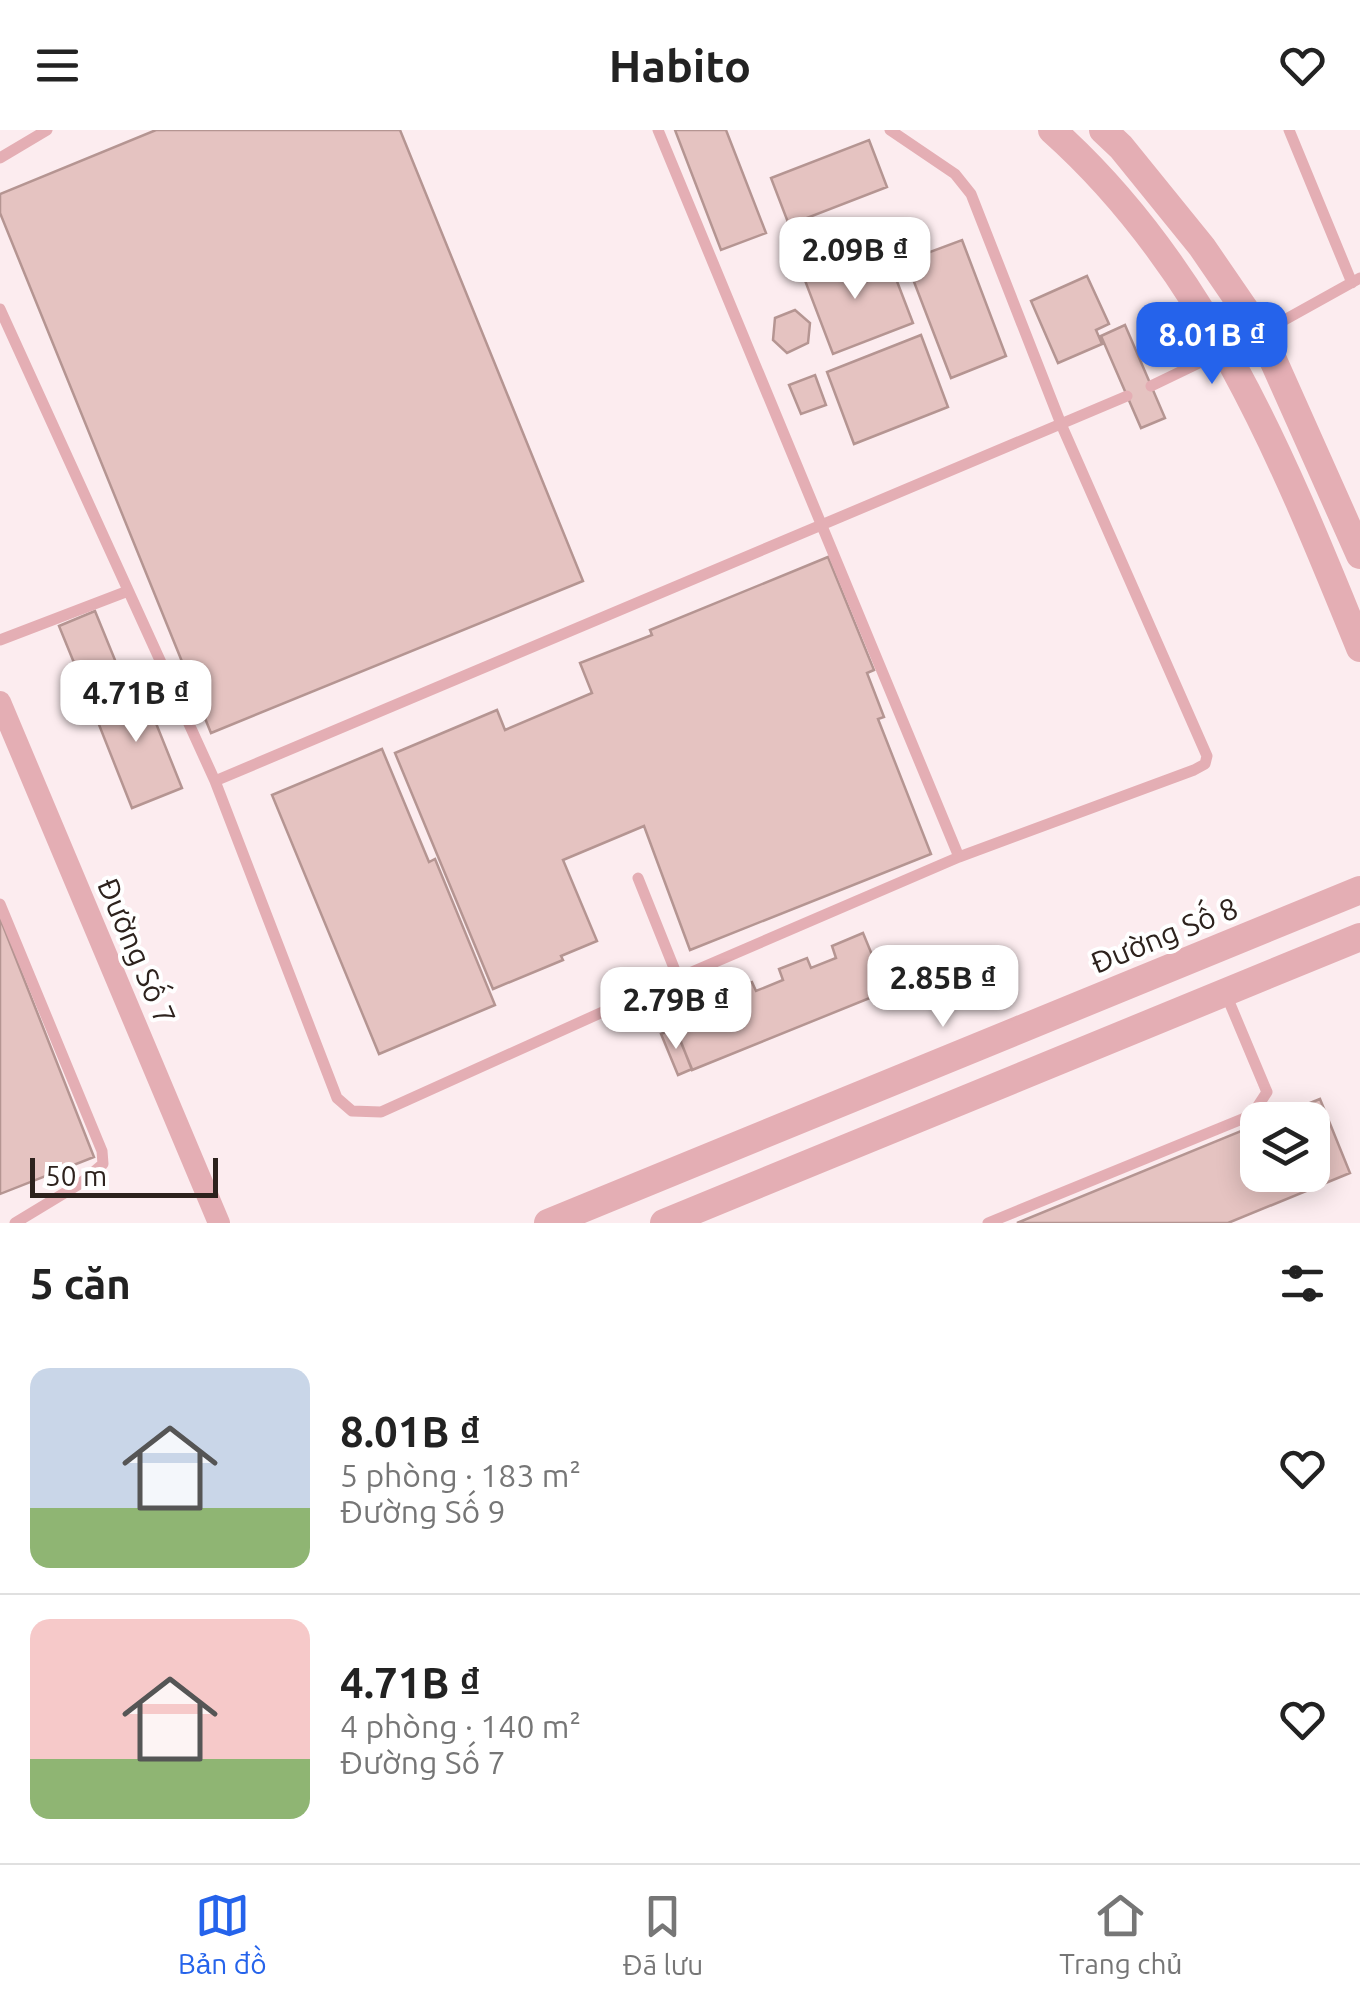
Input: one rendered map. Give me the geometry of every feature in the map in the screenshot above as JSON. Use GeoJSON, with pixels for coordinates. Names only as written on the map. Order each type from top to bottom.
{"type":"FeatureCollection","features":[{"type":"Feature","properties":{"kind":"street"},"geometry":{"type":"LineString","coordinates":[[1052,130],[1097,170],[1164,253],[1226,349],[1310,524],[1360,648]]}},
{"type":"Feature","properties":{"kind":"street"},"geometry":{"type":"LineString","coordinates":[[1103,130],[1122,147],[1190,232],[1261,333],[1360,556]]}},
{"type":"Feature","properties":{"kind":"street","name":"Đường Số 7"},"geometry":{"type":"LineString","coordinates":[[2,710],[219,1223]]}},
{"type":"Feature","properties":{"kind":"street","name":"Đường Số 8"},"geometry":{"type":"LineString","coordinates":[[548,1223],[1360,890]]}},
{"type":"Feature","properties":{"kind":"street"},"geometry":{"type":"LineString","coordinates":[[664,1223],[1360,937]]}},
{"type":"Feature","properties":{"kind":"lane"},"geometry":{"type":"LineString","coordinates":[[0,158],[47,130]]}},
{"type":"Feature","properties":{"kind":"lane"},"geometry":{"type":"LineString","coordinates":[[658,130],[959,857]]}},
{"type":"Feature","properties":{"kind":"lane"},"geometry":{"type":"LineString","coordinates":[[0,309],[214,781],[337,1098],[352,1111],[381,1112],[959,857],[1205,764],[1208,756],[1061,424],[971,194],[955,174],[890,130]]}},
{"type":"Feature","properties":{"kind":"lane"},"geometry":{"type":"LineString","coordinates":[[1151,386],[1356,281],[1289,130]]}},
{"type":"Feature","properties":{"kind":"lane"},"geometry":{"type":"LineString","coordinates":[[214,781],[1128,396]]}},
{"type":"Feature","properties":{"kind":"lane"},"geometry":{"type":"LineString","coordinates":[[0,640],[128,592]]}},
{"type":"Feature","properties":{"kind":"lane"},"geometry":{"type":"LineString","coordinates":[[638,878],[678,978]]}},
{"type":"Feature","properties":{"kind":"lane"},"geometry":{"type":"LineString","coordinates":[[0,904],[102,1151],[103,1164],[82,1183],[15,1223]]}},
{"type":"Feature","properties":{"kind":"lane"},"geometry":{"type":"LineString","coordinates":[[988,1223],[1252,1115],[1267,1092],[1225,992]]}},
{"type":"Feature","properties":{"kind":"shaded area"},"geometry":{"type":"Polygon","coordinates":[[[0,130],[1360,130],[1360,1223],[0,1223],[0,130]]]}},
{"type":"Feature","properties":{"kind":"building"},"geometry":{"type":"Polygon","coordinates":[[[156,130],[400,130],[583,581],[211,733],[0,213],[0,194],[156,130]]]}},
{"type":"Feature","properties":{"kind":"building"},"geometry":{"type":"Polygon","coordinates":[[[675,130],[726,130],[766,233],[721,250],[675,130]]]}},
{"type":"Feature","properties":{"kind":"building"},"geometry":{"type":"Polygon","coordinates":[[[869,140],[887,187],[789,225],[771,178],[869,140]]]}},
{"type":"Feature","properties":{"kind":"building"},"geometry":{"type":"Polygon","coordinates":[[[962,240],[1006,356],[951,378],[906,261],[962,240]]]}},
{"type":"Feature","properties":{"kind":"building"},"geometry":{"type":"Polygon","coordinates":[[[855,249],[868,281],[893,271],[913,323],[833,354],[801,270],[855,249]]]}},
{"type":"Feature","properties":{"kind":"building"},"geometry":{"type":"Polygon","coordinates":[[[1087,276],[1109,324],[1096,330],[1102,344],[1058,363],[1031,301],[1087,276]]]}},
{"type":"Feature","properties":{"kind":"building"},"geometry":{"type":"Polygon","coordinates":[[[795,310],[810,323],[808,343],[787,353],[773,340],[775,318],[795,310]]]}},
{"type":"Feature","properties":{"kind":"building"},"geometry":{"type":"Polygon","coordinates":[[[1125,325],[1165,418],[1141,428],[1101,336],[1125,325]]]}},
{"type":"Feature","properties":{"kind":"building"},"geometry":{"type":"Polygon","coordinates":[[[921,335],[948,407],[854,444],[827,372],[921,335]]]}},
{"type":"Feature","properties":{"kind":"building"},"geometry":{"type":"Polygon","coordinates":[[[815,375],[826,405],[801,414],[789,385],[815,375]]]}},
{"type":"Feature","properties":{"kind":"building"},"geometry":{"type":"Polygon","coordinates":[[[828,557],[874,670],[867,673],[884,717],[878,719],[931,854],[690,950],[644,826],[563,860],[597,941],[561,956],[563,960],[493,989],[395,753],[497,710],[505,730],[592,693],[580,663],[828,557]]]}},
{"type":"Feature","properties":{"kind":"building"},"geometry":{"type":"Polygon","coordinates":[[[95,611],[126,687],[90,702],[59,626],[95,611]]]}},
{"type":"Feature","properties":{"kind":"building"},"geometry":{"type":"Polygon","coordinates":[[[139,681],[182,788],[132,808],[90,702],[139,681]]]}},
{"type":"Feature","properties":{"kind":"building"},"geometry":{"type":"Polygon","coordinates":[[[382,749],[429,862],[435,859],[495,1005],[379,1054],[272,795],[382,749]]]}},
{"type":"Feature","properties":{"kind":"building"},"geometry":{"type":"Polygon","coordinates":[[[0,918],[94,1157],[0,1194],[0,918]]]}},
{"type":"Feature","properties":{"kind":"building"},"geometry":{"type":"Polygon","coordinates":[[[863,933],[887,991],[692,1070],[674,1024],[733,1000],[730,991],[752,982],[756,991],[783,980],[779,969],[807,958],[811,968],[836,958],[832,946],[863,933]]]}},
{"type":"Feature","properties":{"kind":"building"},"geometry":{"type":"Polygon","coordinates":[[[675,1028],[692,1069],[678,1075],[661,1034],[675,1028]]]}},
{"type":"Feature","properties":{"kind":"building"},"geometry":{"type":"Polygon","coordinates":[[[1330,1124],[1350,1173],[1330,1181],[1330,1124]]]}},
{"type":"Feature","properties":{"kind":"building"},"geometry":{"type":"Polygon","coordinates":[[[1240,1131],[1240,1192],[1304,1192],[1228,1223],[1017,1223],[1240,1131]]]}}]}
